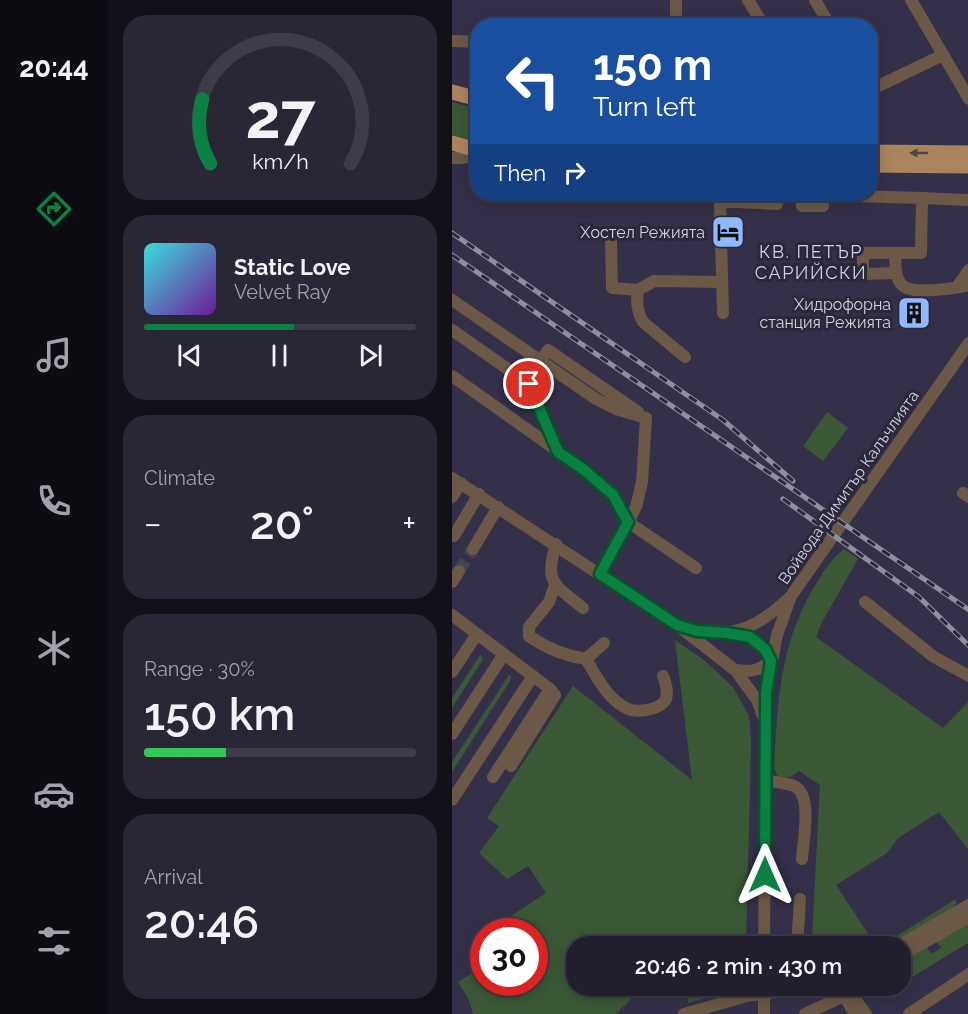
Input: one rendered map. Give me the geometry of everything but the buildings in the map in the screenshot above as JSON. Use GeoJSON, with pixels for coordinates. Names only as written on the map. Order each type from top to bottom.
{"type":"FeatureCollection","features":[{"type":"Feature","properties":{"kind":"main road"},"geometry":{"type":"LineString","coordinates":[[452,92],[470,97]]}},
{"type":"Feature","properties":{"kind":"main road"},"geometry":{"type":"LineString","coordinates":[[452,143],[470,149]]}},
{"type":"Feature","properties":{"kind":"main road"},"geometry":{"type":"LineString","coordinates":[[878,152],[968,153]]}},
{"type":"Feature","properties":{"kind":"main road"},"geometry":{"type":"LineString","coordinates":[[878,165],[968,166]]}},
{"type":"Feature","properties":{"kind":"street"},"geometry":{"type":"LineString","coordinates":[[676,0],[676,18]]}},
{"type":"Feature","properties":{"kind":"street"},"geometry":{"type":"LineString","coordinates":[[748,0],[759,18]]}},
{"type":"Feature","properties":{"kind":"street"},"geometry":{"type":"LineString","coordinates":[[815,0],[825,18]]}},
{"type":"Feature","properties":{"kind":"street"},"geometry":{"type":"LineString","coordinates":[[911,0],[968,99]]}},
{"type":"Feature","properties":{"kind":"street"},"geometry":{"type":"LineString","coordinates":[[452,41],[470,42]]}},
{"type":"Feature","properties":{"kind":"street"},"geometry":{"type":"LineString","coordinates":[[878,86],[943,55]]}},
{"type":"Feature","properties":{"kind":"street"},"geometry":{"type":"LineString","coordinates":[[452,158],[470,155]]}},
{"type":"Feature","properties":{"kind":"street"},"geometry":{"type":"LineString","coordinates":[[878,197],[968,200]]}},
{"type":"Feature","properties":{"kind":"street"},"geometry":{"type":"LineString","coordinates":[[895,273],[863,274],[863,253],[921,253],[922,198]]}},
{"type":"Feature","properties":{"kind":"street"},"geometry":{"type":"LineString","coordinates":[[723,313],[720,202],[724,201]]}},
{"type":"Feature","properties":{"kind":"street"},"geometry":{"type":"LineString","coordinates":[[758,201],[777,204]]}},
{"type":"Feature","properties":{"kind":"street"},"geometry":{"type":"LineString","coordinates":[[802,201],[802,206],[822,206],[822,201]]}},
{"type":"Feature","properties":{"kind":"street"},"geometry":{"type":"LineString","coordinates":[[611,241],[612,288],[638,290],[654,281],[722,282]]}},
{"type":"Feature","properties":{"kind":"street"},"geometry":{"type":"LineString","coordinates":[[895,253],[895,273],[902,286],[912,291],[963,286],[968,270]]}},
{"type":"Feature","properties":{"kind":"street"},"geometry":{"type":"LineString","coordinates":[[638,290],[636,299],[643,322],[685,357]]}},
{"type":"Feature","properties":{"kind":"street"},"geometry":{"type":"LineString","coordinates":[[452,300],[596,399],[616,409],[646,418],[642,482],[636,507],[600,574]]}},
{"type":"Feature","properties":{"kind":"street"},"geometry":{"type":"LineString","coordinates":[[452,330],[529,384],[558,452]]}},
{"type":"Feature","properties":{"kind":"street","name":"Войвода Димитър Калъчлията"},"geometry":{"type":"LineString","coordinates":[[764,936],[766,693],[777,635],[791,596],[968,343]]}},
{"type":"Feature","properties":{"kind":"street"},"geometry":{"type":"LineString","coordinates":[[452,376],[583,469],[613,495],[628,522],[696,568]]}},
{"type":"Feature","properties":{"kind":"street"},"geometry":{"type":"LineString","coordinates":[[452,497],[456,481],[556,544],[677,625],[735,670],[757,700],[766,723]]}},
{"type":"Feature","properties":{"kind":"street"},"geometry":{"type":"LineString","coordinates":[[454,536],[479,494]]}},
{"type":"Feature","properties":{"kind":"street"},"geometry":{"type":"LineString","coordinates":[[473,549],[498,507]]}},
{"type":"Feature","properties":{"kind":"street"},"geometry":{"type":"LineString","coordinates":[[464,519],[465,526],[477,534],[483,532]]}},
{"type":"Feature","properties":{"kind":"street"},"geometry":{"type":"LineString","coordinates":[[556,544],[550,572],[555,585],[582,608]]}},
{"type":"Feature","properties":{"kind":"street"},"geometry":{"type":"LineString","coordinates":[[555,585],[549,602],[529,627],[529,636],[538,643],[586,659],[605,690],[629,710],[645,710],[661,705],[666,699],[666,683],[663,676]]}},
{"type":"Feature","properties":{"kind":"street"},"geometry":{"type":"LineString","coordinates":[[727,633],[745,629],[762,620],[791,596]]}},
{"type":"Feature","properties":{"kind":"street"},"geometry":{"type":"LineString","coordinates":[[865,603],[934,657],[968,676]]}},
{"type":"Feature","properties":{"kind":"street"},"geometry":{"type":"LineString","coordinates":[[452,615],[555,695],[511,766]]}},
{"type":"Feature","properties":{"kind":"street"},"geometry":{"type":"LineString","coordinates":[[677,625],[697,631],[750,637],[765,649],[771,661],[760,670],[751,672],[735,670]]}},
{"type":"Feature","properties":{"kind":"street"},"geometry":{"type":"LineString","coordinates":[[452,672],[477,634]]}},
{"type":"Feature","properties":{"kind":"street"},"geometry":{"type":"LineString","coordinates":[[586,659],[604,643]]}},
{"type":"Feature","properties":{"kind":"street"},"geometry":{"type":"LineString","coordinates":[[452,734],[504,654]]}},
{"type":"Feature","properties":{"kind":"street"},"geometry":{"type":"LineString","coordinates":[[452,800],[533,676]]}},
{"type":"Feature","properties":{"kind":"street"},"geometry":{"type":"LineString","coordinates":[[493,777],[550,689]]}},
{"type":"Feature","properties":{"kind":"street"},"geometry":{"type":"LineString","coordinates":[[765,780],[796,786],[804,794],[806,812],[802,859]]}},
{"type":"Feature","properties":{"kind":"street"},"geometry":{"type":"LineString","coordinates":[[798,936],[800,899]]}},
{"type":"Feature","properties":{"kind":"street"},"geometry":{"type":"LineString","coordinates":[[911,939],[968,905]]}},
{"type":"Feature","properties":{"kind":"street"},"geometry":{"type":"LineString","coordinates":[[911,950],[968,917]]}},
{"type":"Feature","properties":{"kind":"street"},"geometry":{"type":"LineString","coordinates":[[909,1014],[968,974]]}},
{"type":"Feature","properties":{"kind":"street"},"geometry":{"type":"LineString","coordinates":[[684,1014],[742,996]]}},
{"type":"Feature","properties":{"kind":"street"},"geometry":{"type":"LineString","coordinates":[[764,996],[764,1014]]}},
{"type":"Feature","properties":{"kind":"street"},"geometry":{"type":"LineString","coordinates":[[805,1014],[844,996],[856,1014]]}},
{"type":"Feature","properties":{"kind":"street"},"geometry":{"type":"LineString","coordinates":[[853,996],[866,1014]]}},
{"type":"Feature","properties":{"kind":"shaded area"},"geometry":{"type":"Polygon","coordinates":[[[452,0],[968,0],[968,1014],[452,1014],[452,0]]]}},
{"type":"Feature","properties":{"kind":"green space"},"geometry":{"type":"Polygon","coordinates":[[[452,102],[470,107],[470,139],[452,135],[452,102]]]}},
{"type":"Feature","properties":{"kind":"green space"},"geometry":{"type":"Polygon","coordinates":[[[827,412],[848,428],[823,461],[803,446],[827,412]]]}},
{"type":"Feature","properties":{"kind":"green space"},"geometry":{"type":"Polygon","coordinates":[[[844,549],[858,559],[822,622],[816,637],[943,728],[968,702],[968,849],[939,812],[898,838],[887,853],[836,885],[869,936],[812,936],[820,785],[799,771],[790,777],[778,777],[774,769],[782,676],[793,631],[820,577],[844,549]]]}},
{"type":"Feature","properties":{"kind":"green space"},"geometry":{"type":"Polygon","coordinates":[[[675,640],[704,660],[733,687],[749,716],[751,741],[746,936],[566,936],[566,996],[634,996],[616,1014],[473,1014],[468,998],[458,982],[470,974],[470,996],[548,996],[548,918],[512,918],[511,916],[546,893],[528,866],[507,879],[479,853],[499,826],[487,818],[573,686],[692,780],[675,640]]]}},
{"type":"Feature","properties":{"kind":"green space"},"geometry":{"type":"Polygon","coordinates":[[[480,655],[483,657],[482,661],[452,708],[452,698],[480,655]]]}},
{"type":"Feature","properties":{"kind":"green space"},"geometry":{"type":"Polygon","coordinates":[[[509,675],[510,681],[452,772],[452,762],[509,675]]]}},
{"type":"Feature","properties":{"kind":"green space"},"geometry":{"type":"Polygon","coordinates":[[[956,899],[956,904],[952,909],[904,936],[897,936],[956,899]]]}},
{"type":"Feature","properties":{"kind":"green space"},"geometry":{"type":"Polygon","coordinates":[[[968,921],[968,943],[911,978],[911,954],[926,946],[932,954],[941,948],[936,941],[968,921]]]}},
{"type":"Feature","properties":{"kind":"green space"},"geometry":{"type":"Polygon","coordinates":[[[688,996],[713,996],[688,1003],[688,996]]]}},
{"type":"Feature","properties":{"kind":"tunnel"},"geometry":{"type":"LineString","coordinates":[[459,571],[473,549]]}},
{"type":"Feature","properties":{"kind":"railway"},"geometry":{"type":"LineString","coordinates":[[452,233],[723,420],[793,481]]}},
{"type":"Feature","properties":{"kind":"railway"},"geometry":{"type":"LineString","coordinates":[[452,255],[969,610]]}},
{"type":"Feature","properties":{"kind":"railway"},"geometry":{"type":"LineString","coordinates":[[783,499],[919,597],[969,646]]}},
{"type":"Feature","properties":{"kind":"place","name":"Хостел Режията"},"geometry":{"type":"Point","coordinates":[728,232]}},
{"type":"Feature","properties":{"kind":"place","name":"Хидрофорна станция Режията"},"geometry":{"type":"Point","coordinates":[914,313]}},
{"type":"Feature","properties":{"kind":"district","name":"КВ. ПЕТЪР САРИЙСКИ"},"geometry":{"type":"Point","coordinates":[811,262]}},
{"type":"Feature","properties":{"kind":"route"},"geometry":{"type":"LineString","coordinates":[[529,384],[558,452],[583,469],[613,495],[628,522],[600,574],[677,625],[697,631],[750,637],[765,649],[771,661],[766,693],[765,875]]}}]}
